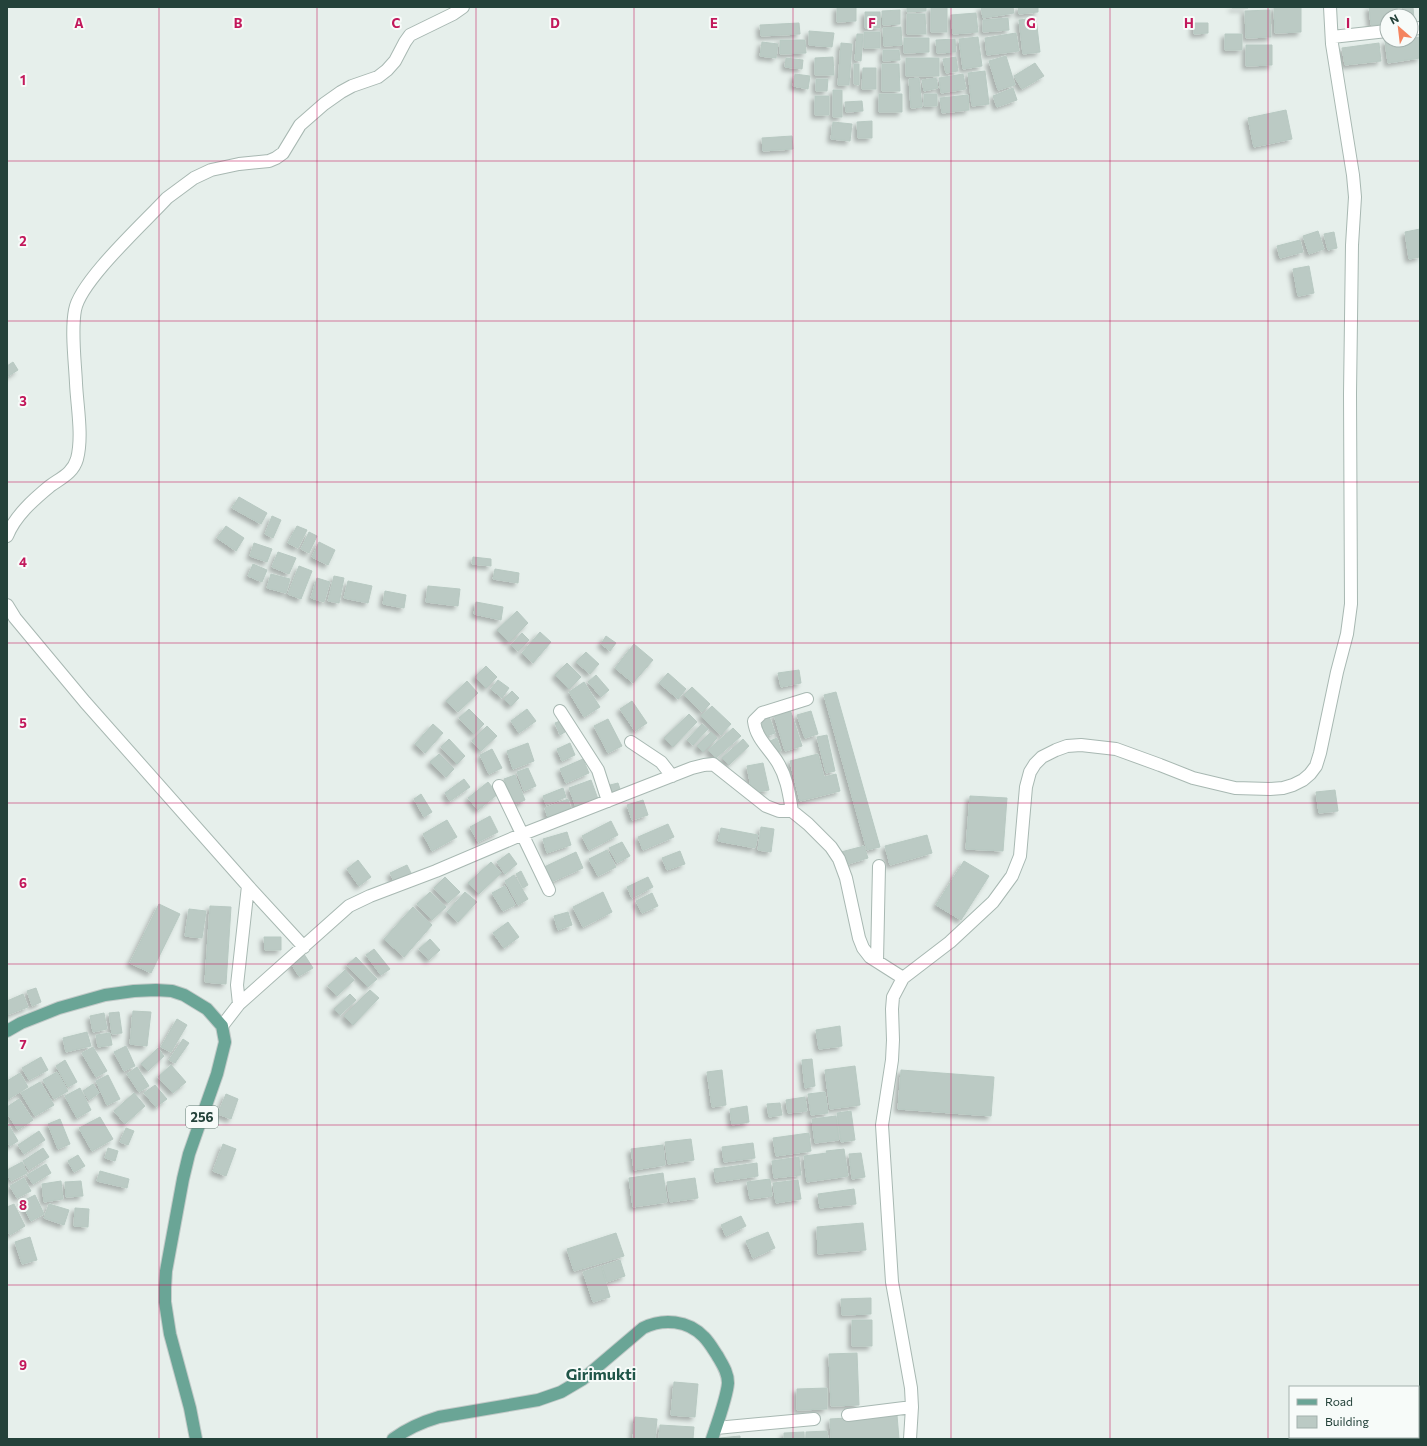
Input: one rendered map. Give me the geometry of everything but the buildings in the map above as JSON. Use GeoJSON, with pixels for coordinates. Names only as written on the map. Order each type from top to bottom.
{"type":"FeatureCollection","features":[{"type":"Feature","properties":{"kind":"main road"},"geometry":{"type":"LineString","coordinates":[[7,1030],[59,1008],[105,995],[156,990],[172,991],[184,995],[207,1009],[222,1026]]}},
{"type":"Feature","properties":{"kind":"main road","name":"256"},"geometry":{"type":"LineString","coordinates":[[196,1439],[190,1408],[170,1334],[165,1302],[166,1271],[189,1154],[217,1074],[225,1042],[222,1026]]}},
{"type":"Feature","properties":{"kind":"main road"},"geometry":{"type":"LineString","coordinates":[[393,1439],[408,1428],[423,1421],[538,1400],[561,1392],[583,1379],[643,1328],[652,1324],[675,1322],[693,1328],[705,1338],[726,1371],[728,1384],[714,1433]]}},
{"type":"Feature","properties":{"kind":"street"},"geometry":{"type":"LineString","coordinates":[[7,536],[19,514],[49,487],[67,474],[73,468],[77,459],[79,438],[76,389],[75,310],[78,301],[94,276],[167,198],[180,188],[194,178],[211,170],[239,164],[269,161],[276,158],[283,153],[300,125],[324,104],[352,86],[378,77],[395,61],[410,35],[453,14],[463,7]]}},
{"type":"Feature","properties":{"kind":"street"},"geometry":{"type":"LineString","coordinates":[[910,1439],[912,1407],[907,1363],[892,1282],[882,1125],[892,1060],[893,997],[903,978],[950,942],[993,902],[1012,876],[1020,856],[1025,794],[1030,772],[1042,757],[1067,746],[1082,745],[1116,749],[1160,764],[1193,778],[1234,788],[1283,788],[1303,780],[1316,766],[1347,634],[1351,604],[1350,394],[1354,197],[1353,176],[1332,37],[1330,7]]}},
{"type":"Feature","properties":{"kind":"street"},"geometry":{"type":"LineString","coordinates":[[1332,37],[1379,32]]}},
{"type":"Feature","properties":{"kind":"street"},"geometry":{"type":"LineString","coordinates":[[7,605],[15,618],[85,702],[304,947]]}},
{"type":"Feature","properties":{"kind":"street"},"geometry":{"type":"LineString","coordinates":[[807,699],[762,713],[754,721],[755,729],[760,739],[778,762],[789,790],[792,810],[831,847],[839,859],[846,878],[862,948],[870,957],[903,978]]}},
{"type":"Feature","properties":{"kind":"street"},"geometry":{"type":"LineString","coordinates":[[560,711],[598,770],[608,801]]}},
{"type":"Feature","properties":{"kind":"street"},"geometry":{"type":"LineString","coordinates":[[632,742],[661,762],[672,776]]}},
{"type":"Feature","properties":{"kind":"street"},"geometry":{"type":"LineString","coordinates":[[222,1026],[239,1004],[349,906],[370,896],[430,873],[523,834],[672,776],[704,765],[713,764],[766,806],[779,811],[792,810]]}},
{"type":"Feature","properties":{"kind":"street"},"geometry":{"type":"LineString","coordinates":[[499,786],[549,890]]}},
{"type":"Feature","properties":{"kind":"street"},"geometry":{"type":"LineString","coordinates":[[877,961],[879,866]]}},
{"type":"Feature","properties":{"kind":"street"},"geometry":{"type":"LineString","coordinates":[[239,1004],[237,985],[248,886]]}},
{"type":"Feature","properties":{"kind":"street"},"geometry":{"type":"LineString","coordinates":[[848,1415],[912,1407]]}},
{"type":"Feature","properties":{"kind":"street"},"geometry":{"type":"LineString","coordinates":[[714,1433],[814,1419]]}},
{"type":"Feature","properties":{"kind":"district","name":"Girimukti"},"geometry":{"type":"Point","coordinates":[601,1374]}}]}
